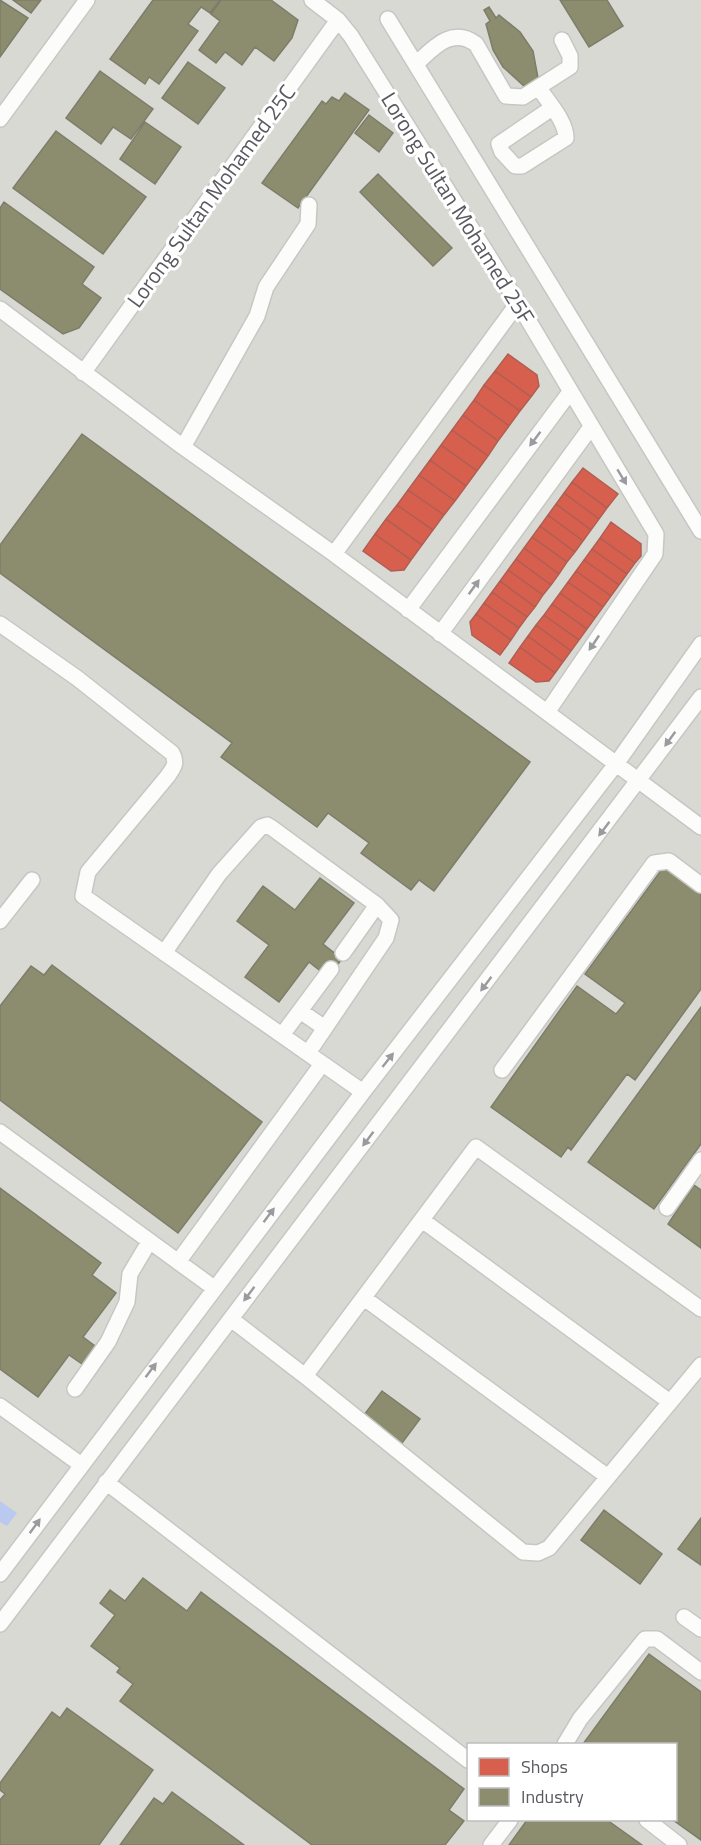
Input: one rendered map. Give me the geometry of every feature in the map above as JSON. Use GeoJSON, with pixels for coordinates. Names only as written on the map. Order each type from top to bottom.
{"type":"FeatureCollection","features":[{"type":"Feature","properties":{"kind":"street"},"geometry":{"type":"LineString","coordinates":[[0,119],[87,0]]}},
{"type":"Feature","properties":{"kind":"street","name":"Lorong Sultan Mohamed 25F"},"geometry":{"type":"LineString","coordinates":[[312,0],[338,20],[357,46],[518,303],[656,534],[658,543],[655,554],[548,711]]}},
{"type":"Feature","properties":{"kind":"street"},"geometry":{"type":"LineString","coordinates":[[388,19],[701,531]]}},
{"type":"Feature","properties":{"kind":"street","name":"Lorong Sultan Mohamed 25C"},"geometry":{"type":"LineString","coordinates":[[83,372],[338,20]]}},
{"type":"Feature","properties":{"kind":"street"},"geometry":{"type":"LineString","coordinates":[[416,64],[446,39],[463,38],[476,44],[506,96],[523,97],[570,67],[570,56],[561,40]]}},
{"type":"Feature","properties":{"kind":"street"},"geometry":{"type":"LineString","coordinates":[[539,88],[552,108]]}},
{"type":"Feature","properties":{"kind":"street"},"geometry":{"type":"LineString","coordinates":[[183,447],[257,316],[266,287],[308,224],[309,205]]}},
{"type":"Feature","properties":{"kind":"street"},"geometry":{"type":"LineString","coordinates":[[334,554],[518,303]]}},
{"type":"Feature","properties":{"kind":"street"},"geometry":{"type":"LineString","coordinates":[[0,309],[183,447],[548,711],[701,827]]}},
{"type":"Feature","properties":{"kind":"street"},"geometry":{"type":"LineString","coordinates":[[408,610],[570,392]]}},
{"type":"Feature","properties":{"kind":"street"},"geometry":{"type":"LineString","coordinates":[[440,634],[591,427]]}},
{"type":"Feature","properties":{"kind":"street"},"geometry":{"type":"LineString","coordinates":[[0,624],[77,678],[172,753],[176,759],[174,768],[167,777],[88,872],[83,896],[363,1092]]}},
{"type":"Feature","properties":{"kind":"street"},"geometry":{"type":"LineString","coordinates":[[0,1574],[80,1464],[616,764],[701,644]]}},
{"type":"Feature","properties":{"kind":"street"},"geometry":{"type":"LineString","coordinates":[[0,1624],[639,782],[701,697]]}},
{"type":"Feature","properties":{"kind":"street"},"geometry":{"type":"LineString","coordinates":[[164,953],[219,874],[264,826],[273,828],[377,905],[390,918],[389,933],[308,1053]]}},
{"type":"Feature","properties":{"kind":"street"},"geometry":{"type":"LineString","coordinates":[[502,1070],[654,863],[669,861],[701,885]]}},
{"type":"Feature","properties":{"kind":"street"},"geometry":{"type":"LineString","coordinates":[[0,921],[32,880]]}},
{"type":"Feature","properties":{"kind":"street"},"geometry":{"type":"LineString","coordinates":[[343,953],[377,905]]}},
{"type":"Feature","properties":{"kind":"street"},"geometry":{"type":"LineString","coordinates":[[282,1035],[331,969]]}},
{"type":"Feature","properties":{"kind":"street"},"geometry":{"type":"LineString","coordinates":[[300,1011],[325,1028]]}},
{"type":"Feature","properties":{"kind":"street"},"geometry":{"type":"LineString","coordinates":[[178,1262],[322,1064]]}},
{"type":"Feature","properties":{"kind":"street"},"geometry":{"type":"LineString","coordinates":[[0,1132],[214,1288]]}},
{"type":"Feature","properties":{"kind":"street"},"geometry":{"type":"LineString","coordinates":[[305,1376],[476,1148],[701,1309]]}},
{"type":"Feature","properties":{"kind":"street"},"geometry":{"type":"LineString","coordinates":[[667,1208],[701,1160]]}},
{"type":"Feature","properties":{"kind":"street"},"geometry":{"type":"LineString","coordinates":[[422,1220],[670,1402]]}},
{"type":"Feature","properties":{"kind":"street"},"geometry":{"type":"LineString","coordinates":[[75,1389],[108,1342],[127,1302],[130,1274],[149,1242]]}},
{"type":"Feature","properties":{"kind":"street"},"geometry":{"type":"LineString","coordinates":[[364,1298],[608,1477]]}},
{"type":"Feature","properties":{"kind":"street"},"geometry":{"type":"LineString","coordinates":[[231,1319],[523,1552],[538,1554],[549,1548],[701,1365]]}},
{"type":"Feature","properties":{"kind":"street"},"geometry":{"type":"LineString","coordinates":[[0,1406],[80,1464]]}},
{"type":"Feature","properties":{"kind":"street"},"geometry":{"type":"LineString","coordinates":[[106,1482],[467,1759]]}},
{"type":"Feature","properties":{"kind":"street"},"geometry":{"type":"LineString","coordinates":[[684,1617],[701,1629]]}},
{"type":"Feature","properties":{"kind":"street"},"geometry":{"type":"LineString","coordinates":[[565,1743],[580,1719],[645,1640],[657,1639],[701,1672]]}},
{"type":"Feature","properties":{"kind":"street"},"geometry":{"type":"LineString","coordinates":[[491,1845],[509,1821]]}},
{"type":"Feature","properties":{"kind":"street"},"geometry":{"type":"LineString","coordinates":[[648,1821],[679,1845]]}},
{"type":"Feature","properties":{"kind":"shaded area"},"geometry":{"type":"Polygon","coordinates":[[[0,0],[701,0],[701,1845],[0,1845],[0,0]]]}},
{"type":"Feature","properties":{"kind":"water"},"geometry":{"type":"Polygon","coordinates":[[[0,1501],[17,1513],[7,1526],[0,1522],[0,1501]]]}},
{"type":"Feature","properties":{"kind":"building: Shops"},"geometry":{"type":"Polygon","coordinates":[[[508,354],[537,375],[539,386],[531,397],[495,371],[508,354]]]}},
{"type":"Feature","properties":{"kind":"building: Shops"},"geometry":{"type":"Polygon","coordinates":[[[495,371],[531,397],[520,411],[484,385],[495,371]]]}},
{"type":"Feature","properties":{"kind":"building: Shops"},"geometry":{"type":"Polygon","coordinates":[[[484,385],[520,411],[509,426],[474,400],[484,385]]]}},
{"type":"Feature","properties":{"kind":"building: Shops"},"geometry":{"type":"Polygon","coordinates":[[[474,400],[509,426],[498,441],[463,415],[474,400]]]}},
{"type":"Feature","properties":{"kind":"building: Shops"},"geometry":{"type":"Polygon","coordinates":[[[463,415],[498,441],[488,456],[452,430],[463,415]]]}},
{"type":"Feature","properties":{"kind":"building: Shops"},"geometry":{"type":"Polygon","coordinates":[[[452,430],[488,456],[477,471],[441,445],[452,430]]]}},
{"type":"Feature","properties":{"kind":"building: Shops"},"geometry":{"type":"Polygon","coordinates":[[[441,445],[477,471],[466,486],[430,460],[441,445]]]}},
{"type":"Feature","properties":{"kind":"building: Shops"},"geometry":{"type":"Polygon","coordinates":[[[430,460],[466,486],[455,501],[419,475],[430,460]]]}},
{"type":"Feature","properties":{"kind":"building: Shops"},"geometry":{"type":"Polygon","coordinates":[[[583,468],[618,494],[607,508],[572,482],[583,468]]]}},
{"type":"Feature","properties":{"kind":"building: Shops"},"geometry":{"type":"Polygon","coordinates":[[[419,475],[455,501],[444,515],[408,490],[419,475]]]}},
{"type":"Feature","properties":{"kind":"building: Shops"},"geometry":{"type":"Polygon","coordinates":[[[572,482],[607,508],[599,519],[564,493],[572,482]]]}},
{"type":"Feature","properties":{"kind":"building: Shops"},"geometry":{"type":"Polygon","coordinates":[[[408,490],[444,515],[433,530],[397,505],[408,490]]]}},
{"type":"Feature","properties":{"kind":"building: Shops"},"geometry":{"type":"Polygon","coordinates":[[[564,493],[599,519],[591,530],[556,504],[564,493]]]}},
{"type":"Feature","properties":{"kind":"building: Shops"},"geometry":{"type":"Polygon","coordinates":[[[556,504],[591,530],[583,541],[548,515],[556,504]]]}},
{"type":"Feature","properties":{"kind":"building: Shops"},"geometry":{"type":"Polygon","coordinates":[[[397,505],[433,530],[422,545],[386,519],[397,505]]]}},
{"type":"Feature","properties":{"kind":"building: Shops"},"geometry":{"type":"Polygon","coordinates":[[[548,515],[583,541],[575,552],[540,526],[548,515]]]}},
{"type":"Feature","properties":{"kind":"building: Shops"},"geometry":{"type":"Polygon","coordinates":[[[386,519],[422,545],[411,560],[375,534],[386,519]]]}},
{"type":"Feature","properties":{"kind":"building: Shops"},"geometry":{"type":"Polygon","coordinates":[[[611,522],[641,544],[641,556],[635,563],[600,538],[611,522]]]}},
{"type":"Feature","properties":{"kind":"building: Shops"},"geometry":{"type":"Polygon","coordinates":[[[540,526],[575,552],[567,562],[532,537],[540,526]]]}},
{"type":"Feature","properties":{"kind":"building: Shops"},"geometry":{"type":"Polygon","coordinates":[[[375,534],[411,560],[404,570],[391,571],[363,551],[375,534]]]}},
{"type":"Feature","properties":{"kind":"building: Shops"},"geometry":{"type":"Polygon","coordinates":[[[532,537],[567,562],[559,574],[524,548],[532,537]]]}},
{"type":"Feature","properties":{"kind":"building: Shops"},"geometry":{"type":"Polygon","coordinates":[[[600,538],[635,563],[627,574],[592,549],[600,538]]]}},
{"type":"Feature","properties":{"kind":"building: Shops"},"geometry":{"type":"Polygon","coordinates":[[[524,548],[559,574],[551,585],[516,559],[524,548]]]}},
{"type":"Feature","properties":{"kind":"building: Shops"},"geometry":{"type":"Polygon","coordinates":[[[592,549],[627,574],[619,585],[584,560],[592,549]]]}},
{"type":"Feature","properties":{"kind":"building: Shops"},"geometry":{"type":"Polygon","coordinates":[[[516,559],[551,585],[543,595],[508,570],[516,559]]]}},
{"type":"Feature","properties":{"kind":"building: Shops"},"geometry":{"type":"Polygon","coordinates":[[[584,560],[619,585],[611,596],[576,571],[584,560]]]}},
{"type":"Feature","properties":{"kind":"building: Shops"},"geometry":{"type":"Polygon","coordinates":[[[508,570],[543,595],[535,607],[500,581],[508,570]]]}},
{"type":"Feature","properties":{"kind":"building: Shops"},"geometry":{"type":"Polygon","coordinates":[[[576,571],[611,596],[603,607],[568,582],[576,571]]]}},
{"type":"Feature","properties":{"kind":"building: Shops"},"geometry":{"type":"Polygon","coordinates":[[[500,581],[535,607],[527,617],[492,592],[500,581]]]}},
{"type":"Feature","properties":{"kind":"building: Shops"},"geometry":{"type":"Polygon","coordinates":[[[568,582],[603,607],[595,618],[560,593],[568,582]]]}},
{"type":"Feature","properties":{"kind":"building: Shops"},"geometry":{"type":"Polygon","coordinates":[[[492,592],[527,617],[519,628],[484,603],[492,592]]]}},
{"type":"Feature","properties":{"kind":"building: Shops"},"geometry":{"type":"Polygon","coordinates":[[[560,593],[595,618],[587,629],[552,604],[560,593]]]}},
{"type":"Feature","properties":{"kind":"building: Shops"},"geometry":{"type":"Polygon","coordinates":[[[484,603],[519,628],[511,640],[476,614],[484,603]]]}},
{"type":"Feature","properties":{"kind":"building: Shops"},"geometry":{"type":"Polygon","coordinates":[[[552,604],[587,629],[579,640],[544,615],[552,604]]]}},
{"type":"Feature","properties":{"kind":"building: Shops"},"geometry":{"type":"Polygon","coordinates":[[[476,614],[511,640],[500,655],[472,635],[470,622],[476,614]]]}},
{"type":"Feature","properties":{"kind":"building: Shops"},"geometry":{"type":"Polygon","coordinates":[[[544,615],[579,640],[571,651],[536,625],[544,615]]]}},
{"type":"Feature","properties":{"kind":"building: Shops"},"geometry":{"type":"Polygon","coordinates":[[[536,625],[571,651],[563,662],[528,636],[536,625]]]}},
{"type":"Feature","properties":{"kind":"building: Shops"},"geometry":{"type":"Polygon","coordinates":[[[528,636],[563,662],[555,673],[520,647],[528,636]]]}},
{"type":"Feature","properties":{"kind":"building: Shops"},"geometry":{"type":"Polygon","coordinates":[[[520,647],[555,673],[549,681],[536,682],[509,663],[520,647]]]}},
{"type":"Feature","properties":{"kind":"building: Industry"},"geometry":{"type":"Polygon","coordinates":[[[0,0],[28,18],[0,57],[0,0]]]}},
{"type":"Feature","properties":{"kind":"building: Industry"},"geometry":{"type":"Polygon","coordinates":[[[13,0],[41,0],[31,13],[13,0]]]}},
{"type":"Feature","properties":{"kind":"building: Industry"},"geometry":{"type":"Polygon","coordinates":[[[153,0],[220,0],[210,13],[201,7],[188,24],[198,31],[159,84],[149,77],[145,84],[110,59],[153,0]]]}},
{"type":"Feature","properties":{"kind":"building: Industry"},"geometry":{"type":"Polygon","coordinates":[[[221,0],[271,0],[298,20],[292,38],[274,61],[255,47],[242,65],[225,52],[216,63],[199,50],[220,21],[211,14],[221,0]]]}},
{"type":"Feature","properties":{"kind":"building: Industry"},"geometry":{"type":"Polygon","coordinates":[[[560,0],[607,0],[623,26],[589,47],[560,0]]]}},
{"type":"Feature","properties":{"kind":"building: Industry"},"geometry":{"type":"Polygon","coordinates":[[[489,7],[496,18],[499,15],[520,32],[533,51],[538,78],[535,80],[538,84],[533,88],[530,83],[524,86],[503,67],[493,50],[486,24],[490,21],[484,10],[489,7]]]}},
{"type":"Feature","properties":{"kind":"building: Industry"},"geometry":{"type":"Polygon","coordinates":[[[188,62],[225,88],[198,124],[162,98],[188,62]]]}},
{"type":"Feature","properties":{"kind":"building: Industry"},"geometry":{"type":"Polygon","coordinates":[[[100,71],[153,109],[131,139],[113,127],[101,144],[66,118],[100,71]]]}},
{"type":"Feature","properties":{"kind":"building: Industry"},"geometry":{"type":"Polygon","coordinates":[[[345,93],[369,110],[298,208],[262,183],[322,101],[326,104],[332,97],[339,101],[345,93]]]}},
{"type":"Feature","properties":{"kind":"building: Industry"},"geometry":{"type":"Polygon","coordinates":[[[369,115],[393,133],[379,152],[355,133],[369,115]]]}},
{"type":"Feature","properties":{"kind":"building: Industry"},"geometry":{"type":"Polygon","coordinates":[[[145,122],[181,147],[155,184],[120,159],[145,122]]]}},
{"type":"Feature","properties":{"kind":"building: Industry"},"geometry":{"type":"Polygon","coordinates":[[[56,131],[146,197],[103,254],[13,188],[56,131]]]}},
{"type":"Feature","properties":{"kind":"building: Industry"},"geometry":{"type":"Polygon","coordinates":[[[378,174],[452,248],[433,266],[360,192],[378,174]]]}},
{"type":"Feature","properties":{"kind":"building: Industry"},"geometry":{"type":"Polygon","coordinates":[[[4,202],[94,267],[82,284],[101,298],[79,328],[63,334],[0,289],[0,208],[4,202]]]}},
{"type":"Feature","properties":{"kind":"building: Industry"},"geometry":{"type":"Polygon","coordinates":[[[82,434],[530,762],[434,891],[419,880],[411,890],[361,853],[369,843],[328,813],[317,827],[221,757],[232,743],[0,573],[0,545],[82,434]]]}},
{"type":"Feature","properties":{"kind":"building: Industry"},"geometry":{"type":"Polygon","coordinates":[[[665,865],[701,891],[701,989],[635,1080],[627,1074],[571,1150],[568,1147],[561,1157],[491,1107],[577,986],[616,1014],[625,1003],[585,974],[665,865]]]}},
{"type":"Feature","properties":{"kind":"building: Industry"},"geometry":{"type":"Polygon","coordinates":[[[320,878],[354,903],[323,944],[342,959],[328,977],[309,962],[279,1002],[245,977],[269,945],[237,921],[263,886],[295,910],[320,878]]]}},
{"type":"Feature","properties":{"kind":"building: Industry"},"geometry":{"type":"Polygon","coordinates":[[[52,965],[262,1122],[178,1233],[0,1100],[0,1006],[31,966],[44,975],[52,965]]]}},
{"type":"Feature","properties":{"kind":"building: Industry"},"geometry":{"type":"Polygon","coordinates":[[[701,1007],[701,1144],[654,1209],[588,1162],[701,1007]]]}},
{"type":"Feature","properties":{"kind":"building: Industry"},"geometry":{"type":"Polygon","coordinates":[[[694,1185],[701,1190],[701,1248],[668,1224],[694,1185]]]}},
{"type":"Feature","properties":{"kind":"building: Industry"},"geometry":{"type":"Polygon","coordinates":[[[0,1188],[101,1263],[92,1275],[116,1293],[83,1337],[95,1346],[82,1364],[69,1355],[38,1397],[0,1369],[0,1188]]]}},
{"type":"Feature","properties":{"kind":"building: Industry"},"geometry":{"type":"Polygon","coordinates":[[[382,1391],[420,1419],[399,1447],[361,1419],[382,1391]]]}},
{"type":"Feature","properties":{"kind":"building: Industry"},"geometry":{"type":"Polygon","coordinates":[[[604,1510],[662,1554],[640,1584],[581,1540],[604,1510]]]}},
{"type":"Feature","properties":{"kind":"building: Industry"},"geometry":{"type":"Polygon","coordinates":[[[701,1518],[701,1565],[678,1549],[701,1518]]]}},
{"type":"Feature","properties":{"kind":"building: Industry"},"geometry":{"type":"Polygon","coordinates":[[[143,1578],[187,1611],[201,1592],[464,1789],[449,1810],[464,1821],[445,1845],[312,1845],[120,1701],[133,1684],[117,1672],[120,1668],[91,1646],[115,1615],[100,1603],[110,1590],[125,1601],[143,1578]]]}},
{"type":"Feature","properties":{"kind":"building: Industry"},"geometry":{"type":"Polygon","coordinates":[[[649,1654],[701,1692],[701,1840],[674,1821],[677,1821],[677,1743],[584,1743],[649,1654]]]}},
{"type":"Feature","properties":{"kind":"building: Industry"},"geometry":{"type":"Polygon","coordinates":[[[67,1708],[153,1770],[99,1845],[0,1845],[0,1800],[5,1794],[0,1790],[0,1783],[52,1712],[60,1718],[67,1708]]]}},
{"type":"Feature","properties":{"kind":"building: Industry"},"geometry":{"type":"Polygon","coordinates":[[[172,1792],[244,1845],[120,1845],[154,1798],[163,1804],[172,1792]]]}},
{"type":"Feature","properties":{"kind":"building: Industry"},"geometry":{"type":"Polygon","coordinates":[[[526,1821],[608,1821],[642,1845],[509,1845],[526,1821]]]}}]}
